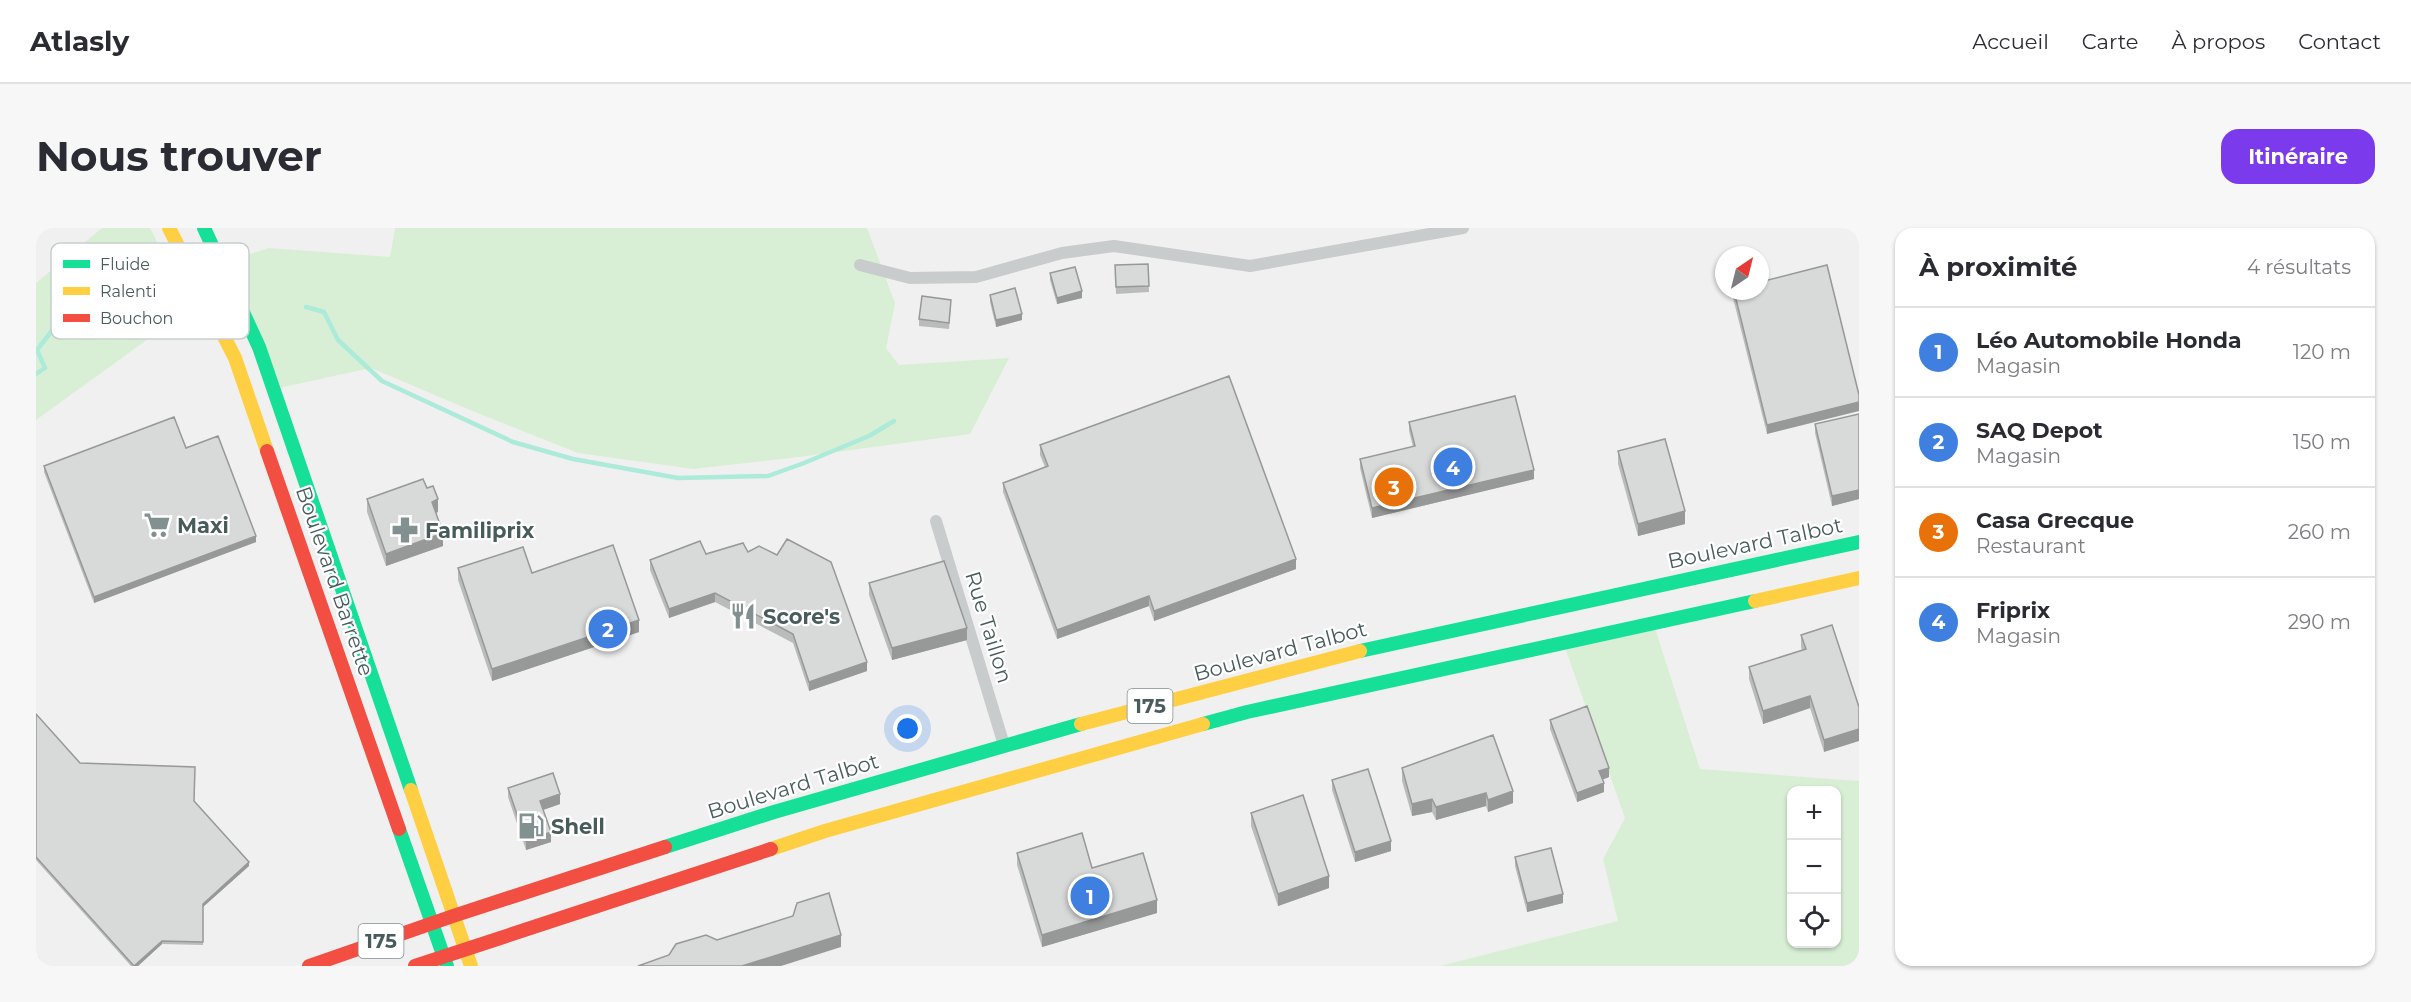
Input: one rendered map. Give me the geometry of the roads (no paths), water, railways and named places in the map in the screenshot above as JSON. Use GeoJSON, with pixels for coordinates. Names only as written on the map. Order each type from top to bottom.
{"type":"FeatureCollection","features":[{"type":"Feature","properties":{"kind":"main road","name":"Boulevard Barrette"},"geometry":{"type":"LineString","coordinates":[[169,228],[177,243]]}},
{"type":"Feature","properties":{"kind":"main road","name":"Boulevard Barrette"},"geometry":{"type":"LineString","coordinates":[[204,228],[211,243]]}},
{"type":"Feature","properties":{"kind":"main road","name":"Boulevard Barrette"},"geometry":{"type":"LineString","coordinates":[[249,325],[259,347],[471,966]]}},
{"type":"Feature","properties":{"kind":"main road","name":"Boulevard Barrette"},"geometry":{"type":"LineString","coordinates":[[225,339],[235,358],[446,961]]}},
{"type":"Feature","properties":{"kind":"main road","name":"Boulevard Talbot"},"geometry":{"type":"LineString","coordinates":[[309,966],[453,916],[774,812],[1004,745],[1370,649],[1859,542]]}},
{"type":"Feature","properties":{"kind":"main road","name":"175"},"geometry":{"type":"LineString","coordinates":[[415,966],[446,961],[465,949],[825,831],[1247,712],[1859,578]]}},
{"type":"Feature","properties":{"kind":"street"},"geometry":{"type":"LineString","coordinates":[[860,265],[910,278],[975,277],[1062,252],[1114,246],[1250,266],[1463,228]]}},
{"type":"Feature","properties":{"kind":"street","name":"Rue Taillon"},"geometry":{"type":"LineString","coordinates":[[936,521],[1004,745]]}},
{"type":"Feature","properties":{"kind":"waterway"},"geometry":{"type":"LineString","coordinates":[[306,307],[324,312],[338,340],[382,381],[513,442],[573,459],[678,478],[768,476],[869,436],[894,421]]}},
{"type":"Feature","properties":{"kind":"waterway"},"geometry":{"type":"LineString","coordinates":[[36,374],[45,368],[37,350],[51,332]]}},
{"type":"Feature","properties":{"kind":"railway"},"geometry":{"type":"LineString","coordinates":[[36,960],[41,966]]}},
{"type":"Feature","properties":{"kind":"place","name":"Friprix"},"geometry":{"type":"Point","coordinates":[1453,467]}},
{"type":"Feature","properties":{"kind":"place","name":"Casa Grecque"},"geometry":{"type":"Point","coordinates":[1394,487]}},
{"type":"Feature","properties":{"kind":"place","name":"Maxi"},"geometry":{"type":"Point","coordinates":[157,525]}},
{"type":"Feature","properties":{"kind":"place","name":"Familiprix"},"geometry":{"type":"Point","coordinates":[405,530]}},
{"type":"Feature","properties":{"kind":"place","name":"Score's"},"geometry":{"type":"Point","coordinates":[743,616]}},
{"type":"Feature","properties":{"kind":"place","name":"SAQ Depot"},"geometry":{"type":"Point","coordinates":[608,629]}},
{"type":"Feature","properties":{"kind":"place","name":"Shell"},"geometry":{"type":"Point","coordinates":[531,826]}},
{"type":"Feature","properties":{"kind":"place","name":"Léo Automobile Honda"},"geometry":{"type":"Point","coordinates":[1090,896]}}]}
